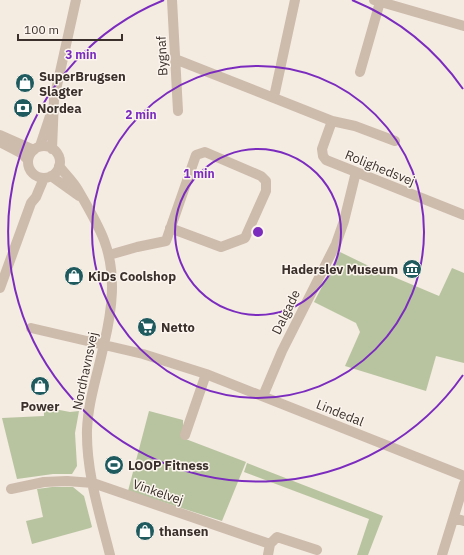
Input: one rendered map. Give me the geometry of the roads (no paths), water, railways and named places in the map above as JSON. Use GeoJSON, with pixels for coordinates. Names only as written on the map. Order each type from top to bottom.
{"type":"FeatureCollection","features":[{"type":"Feature","properties":{"kind":"street"},"geometry":{"type":"LineString","coordinates":[[28,160],[37,148],[53,107],[76,0]]}},
{"type":"Feature","properties":{"kind":"street","name":"Bygnaf"},"geometry":{"type":"LineString","coordinates":[[172,0],[178,111]]}},
{"type":"Feature","properties":{"kind":"street"},"geometry":{"type":"LineString","coordinates":[[274,97],[295,0]]}},
{"type":"Feature","properties":{"kind":"street"},"geometry":{"type":"LineString","coordinates":[[360,72],[377,1],[464,26]]}},
{"type":"Feature","properties":{"kind":"street"},"geometry":{"type":"LineString","coordinates":[[175,59],[332,121],[355,126],[396,141]]}},
{"type":"Feature","properties":{"kind":"street"},"geometry":{"type":"LineString","coordinates":[[52,149],[53,107]]}},
{"type":"Feature","properties":{"kind":"street","name":"Rolighedsvej"},"geometry":{"type":"LineString","coordinates":[[332,121],[322,149],[323,156],[326,160],[464,215]]}},
{"type":"Feature","properties":{"kind":"street"},"geometry":{"type":"LineString","coordinates":[[0,135],[37,148],[44,146],[52,149],[58,156],[59,166],[54,173],[43,176],[30,197],[31,203],[0,288]]}},
{"type":"Feature","properties":{"kind":"street"},"geometry":{"type":"LineString","coordinates":[[0,142],[16,150],[28,160],[29,168],[43,176]]}},
{"type":"Feature","properties":{"kind":"street"},"geometry":{"type":"LineString","coordinates":[[109,255],[166,241],[170,228],[196,155],[205,152],[261,176],[266,181],[266,191],[245,238],[221,247],[170,228]]}},
{"type":"Feature","properties":{"kind":"street","name":"Nordhavnsvej"},"geometry":{"type":"LineString","coordinates":[[59,166],[78,190],[92,214],[109,255],[112,278],[110,316],[92,394],[87,431],[88,458],[110,555]]}},
{"type":"Feature","properties":{"kind":"street","name":"Dalgade"},"geometry":{"type":"LineString","coordinates":[[263,396],[282,351],[336,244],[344,221],[356,172]]}},
{"type":"Feature","properties":{"kind":"street","name":"Nordhavnsvej"},"geometry":{"type":"LineString","coordinates":[[43,176],[81,197]]}},
{"type":"Feature","properties":{"kind":"street","name":"Lindedal"},"geometry":{"type":"LineString","coordinates":[[31,328],[143,354],[206,374],[464,476]]}},
{"type":"Feature","properties":{"kind":"street"},"geometry":{"type":"LineString","coordinates":[[185,435],[206,374]]}},
{"type":"Feature","properties":{"kind":"street","name":"Vinkelvej"},"geometry":{"type":"LineString","coordinates":[[11,489],[44,482],[93,483],[270,544]]}},
{"type":"Feature","properties":{"kind":"street"},"geometry":{"type":"LineString","coordinates":[[442,555],[459,519],[464,484]]}},
{"type":"Feature","properties":{"kind":"street"},"geometry":{"type":"LineString","coordinates":[[268,555],[270,544],[277,537],[317,550]]}},
{"type":"Feature","properties":{"kind":"place","name":"SuperBrugsen Slagter"},"geometry":{"type":"Point","coordinates":[25,83]}},
{"type":"Feature","properties":{"kind":"place","name":"Nordea"},"geometry":{"type":"Point","coordinates":[23,108]}},
{"type":"Feature","properties":{"kind":"place","name":"Haderslev Museum"},"geometry":{"type":"Point","coordinates":[412,269]}},
{"type":"Feature","properties":{"kind":"place","name":"KiDs Coolshop"},"geometry":{"type":"Point","coordinates":[74,276]}},
{"type":"Feature","properties":{"kind":"place","name":"Netto"},"geometry":{"type":"Point","coordinates":[147,327]}},
{"type":"Feature","properties":{"kind":"place","name":"Power"},"geometry":{"type":"Point","coordinates":[40,386]}},
{"type":"Feature","properties":{"kind":"place","name":"LOOP Fitness"},"geometry":{"type":"Point","coordinates":[114,465]}},
{"type":"Feature","properties":{"kind":"place","name":"thansen"},"geometry":{"type":"Point","coordinates":[145,531]}}]}
